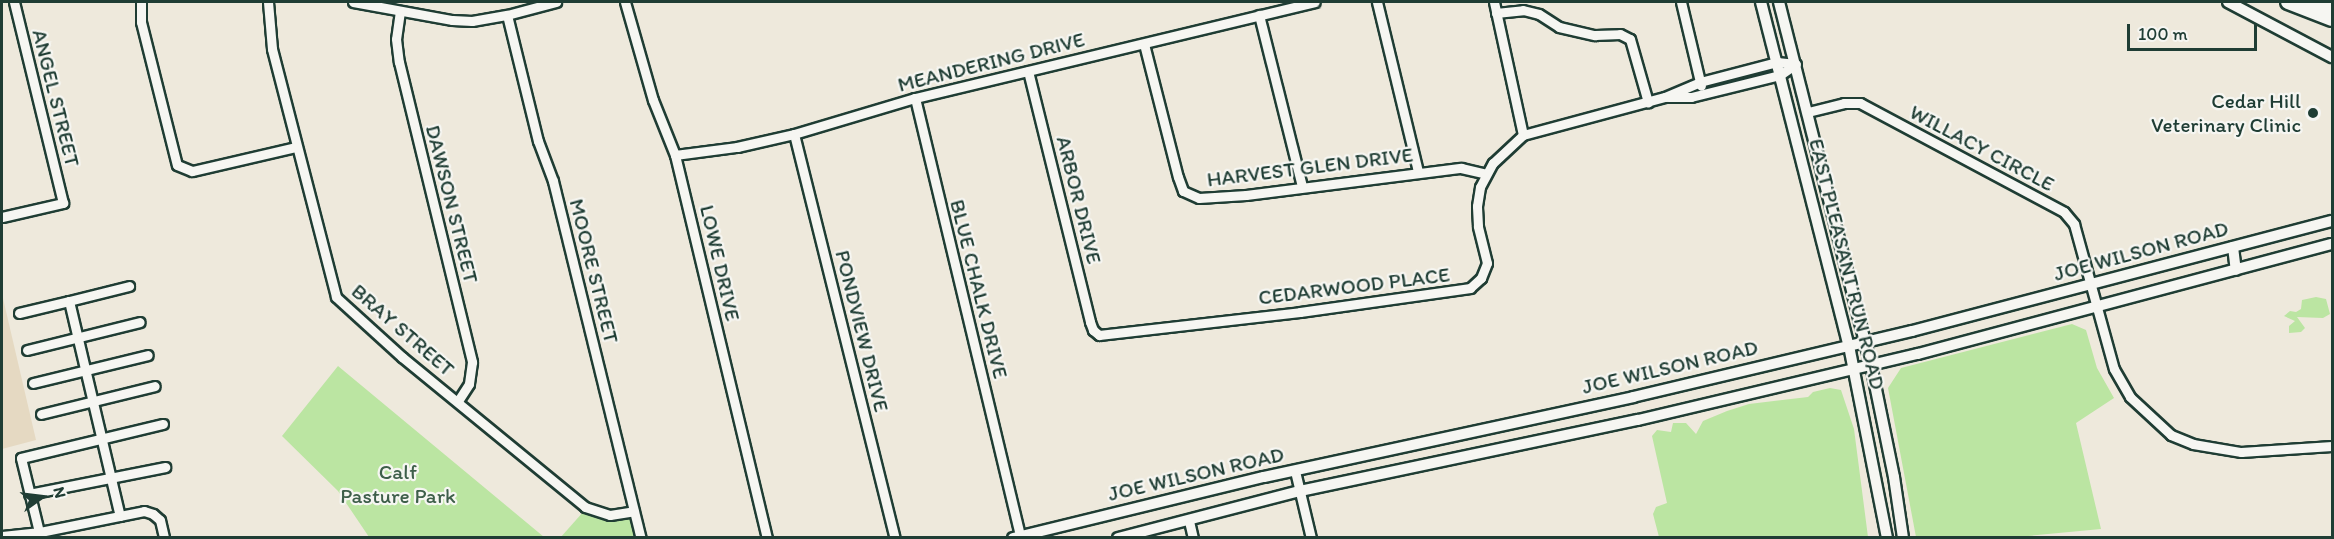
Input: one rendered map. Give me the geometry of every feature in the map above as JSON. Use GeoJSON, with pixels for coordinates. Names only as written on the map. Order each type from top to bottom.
{"type":"FeatureCollection","features":[{"type":"Feature","properties":{"kind":"highway"},"geometry":{"type":"LineString","coordinates":[[2288,2],[2332,20]]}},
{"type":"Feature","properties":{"kind":"highway"},"geometry":{"type":"LineString","coordinates":[[2315,2],[2332,11]]}},
{"type":"Feature","properties":{"kind":"main road","name":"EAST PLEASANT RUN ROAD"},"geometry":{"type":"LineString","coordinates":[[1761,2],[1849,346],[1887,537]]}},
{"type":"Feature","properties":{"kind":"main road","name":"EAST PLEASANT RUN ROAD"},"geometry":{"type":"LineString","coordinates":[[1779,2],[1871,365],[1894,477],[1903,537]]}},
{"type":"Feature","properties":{"kind":"main road"},"geometry":{"type":"LineString","coordinates":[[2228,2],[2332,57]]}},
{"type":"Feature","properties":{"kind":"main road","name":"JOE WILSON ROAD"},"geometry":{"type":"LineString","coordinates":[[1018,537],[1484,427],[1633,397],[1849,346],[2332,221]]}},
{"type":"Feature","properties":{"kind":"main road","name":"JOE WILSON ROAD"},"geometry":{"type":"LineString","coordinates":[[1118,537],[1189,521],[1300,491],[1638,420],[1871,365],[2332,244]]}},
{"type":"Feature","properties":{"kind":"main road"},"geometry":{"type":"LineString","coordinates":[[2233,247],[2236,270]]}},
{"type":"Feature","properties":{"kind":"street","name":"ANGEL STREET"},"geometry":{"type":"LineString","coordinates":[[2,217],[63,203],[14,2]]}},
{"type":"Feature","properties":{"kind":"street"},"geometry":{"type":"LineString","coordinates":[[141,2],[141,22],[177,165],[192,171],[296,147]]}},
{"type":"Feature","properties":{"kind":"street","name":"BRAY STREET"},"geometry":{"type":"LineString","coordinates":[[268,2],[272,49],[336,297],[395,351],[585,507],[610,515],[634,511]]}},
{"type":"Feature","properties":{"kind":"street"},"geometry":{"type":"LineString","coordinates":[[353,2],[452,20],[472,21],[507,15],[556,2]]}},
{"type":"Feature","properties":{"kind":"street","name":"LOWE DRIVE"},"geometry":{"type":"LineString","coordinates":[[625,2],[653,100],[675,155],[767,537]]}},
{"type":"Feature","properties":{"kind":"street","name":"MEANDERING DRIVE"},"geometry":{"type":"LineString","coordinates":[[675,155],[737,147],[794,134],[915,99],[1315,2]]}},
{"type":"Feature","properties":{"kind":"street"},"geometry":{"type":"LineString","coordinates":[[1377,2],[1418,172]]}},
{"type":"Feature","properties":{"kind":"street"},"geometry":{"type":"LineString","coordinates":[[1494,2],[1523,135]]}},
{"type":"Feature","properties":{"kind":"street"},"geometry":{"type":"LineString","coordinates":[[1681,2],[1703,94]]}},
{"type":"Feature","properties":{"kind":"street"},"geometry":{"type":"LineString","coordinates":[[1496,13],[1523,10],[1539,14],[1558,27],[1595,35],[1620,34],[1630,39],[1648,102]]}},
{"type":"Feature","properties":{"kind":"street","name":"DAWSON STREET"},"geometry":{"type":"LineString","coordinates":[[400,11],[396,39],[399,62],[472,362],[469,384],[458,401]]}},
{"type":"Feature","properties":{"kind":"street","name":"MOORE STREET"},"geometry":{"type":"LineString","coordinates":[[507,15],[538,141],[554,182],[641,537]]}},
{"type":"Feature","properties":{"kind":"street"},"geometry":{"type":"LineString","coordinates":[[1259,15],[1302,186]]}},
{"type":"Feature","properties":{"kind":"street","name":"HARVEST GLEN DRIVE"},"geometry":{"type":"LineString","coordinates":[[1144,44],[1183,191],[1199,198],[1246,195],[1302,186],[1461,168],[1486,174]]}},
{"type":"Feature","properties":{"kind":"street"},"geometry":{"type":"LineString","coordinates":[[1777,62],[1796,64]]}},
{"type":"Feature","properties":{"kind":"street","name":"CEDARWOOD PLACE"},"geometry":{"type":"LineString","coordinates":[[1099,335],[1300,312],[1470,288],[1481,278],[1487,263],[1478,226],[1477,206],[1480,187],[1486,174],[1504,151],[1523,135],[1648,102],[1700,82],[1777,62]]}},
{"type":"Feature","properties":{"kind":"street"},"geometry":{"type":"LineString","coordinates":[[1780,75],[1796,64]]}},
{"type":"Feature","properties":{"kind":"street","name":"ARBOR DRIVE"},"geometry":{"type":"LineString","coordinates":[[1028,71],[1092,330],[1099,335]]}},
{"type":"Feature","properties":{"kind":"street","name":"CEDARWOOD PLACE"},"geometry":{"type":"LineString","coordinates":[[1665,97],[1703,94],[1780,75]]}},
{"type":"Feature","properties":{"kind":"street","name":"BLUE CHALK DRIVE"},"geometry":{"type":"LineString","coordinates":[[915,99],[1009,488],[1018,537]]}},
{"type":"Feature","properties":{"kind":"street","name":"WILLACY CIRCLE"},"geometry":{"type":"LineString","coordinates":[[1808,112],[1844,103],[1860,103],[2064,212],[2074,224],[2109,357],[2120,382],[2140,409],[2171,435],[2193,444],[2241,452],[2332,446]]}},
{"type":"Feature","properties":{"kind":"street","name":"PONDVIEW DRIVE"},"geometry":{"type":"LineString","coordinates":[[794,134],[895,537]]}},
{"type":"Feature","properties":{"kind":"street"},"geometry":{"type":"LineString","coordinates":[[19,313],[129,286]]}},
{"type":"Feature","properties":{"kind":"street"},"geometry":{"type":"LineString","coordinates":[[69,301],[120,516]]}},
{"type":"Feature","properties":{"kind":"street"},"geometry":{"type":"LineString","coordinates":[[27,350],[140,322]]}},
{"type":"Feature","properties":{"kind":"street"},"geometry":{"type":"LineString","coordinates":[[33,383],[148,355]]}},
{"type":"Feature","properties":{"kind":"street"},"geometry":{"type":"LineString","coordinates":[[41,414],[155,386]]}},
{"type":"Feature","properties":{"kind":"street"},"geometry":{"type":"LineString","coordinates":[[35,534],[21,458],[163,424]]}},
{"type":"Feature","properties":{"kind":"street"},"geometry":{"type":"LineString","coordinates":[[29,494],[165,467]]}},
{"type":"Feature","properties":{"kind":"street"},"geometry":{"type":"LineString","coordinates":[[1295,471],[1311,537]]}},
{"type":"Feature","properties":{"kind":"street"},"geometry":{"type":"LineString","coordinates":[[2,536],[35,534],[144,511],[160,520],[164,537]]}},
{"type":"Feature","properties":{"kind":"street"},"geometry":{"type":"LineString","coordinates":[[1189,521],[1193,537]]}},
{"type":"Feature","properties":{"kind":"shaded area"},"geometry":{"type":"Polygon","coordinates":[[[2,294],[36,440],[2,449],[2,294]]]}},
{"type":"Feature","properties":{"kind":"green space"},"geometry":{"type":"Polygon","coordinates":[[[2316,297],[2326,299],[2330,314],[2323,318],[2297,317],[2305,328],[2301,332],[2289,333],[2289,326],[2295,321],[2284,316],[2290,311],[2296,312],[2301,309],[2302,300],[2316,297]]]}},
{"type":"Feature","properties":{"kind":"green space"},"geometry":{"type":"Polygon","coordinates":[[[2072,324],[2086,330],[2097,368],[2114,398],[2076,423],[2101,529],[2017,537],[1916,537],[1888,388],[1901,368],[2072,324]]]}},
{"type":"Feature","properties":{"kind":"green space","name":"Calf Pasture Park"},"geometry":{"type":"Polygon","coordinates":[[[338,366],[544,537],[369,537],[338,491],[282,436],[338,366]]]}},
{"type":"Feature","properties":{"kind":"green space"},"geometry":{"type":"Polygon","coordinates":[[[1830,388],[1841,390],[1854,429],[1868,537],[1659,537],[1653,514],[1656,507],[1667,503],[1652,436],[1657,430],[1671,432],[1673,423],[1686,423],[1696,434],[1703,421],[1727,411],[1749,404],[1808,397],[1813,392],[1830,388]]]}},
{"type":"Feature","properties":{"kind":"green space"},"geometry":{"type":"Polygon","coordinates":[[[584,511],[627,517],[633,520],[637,538],[560,538],[584,511]]]}},
{"type":"Feature","properties":{"kind":"place","name":"Cedar Hill Veterinary Clinic"},"geometry":{"type":"Point","coordinates":[2313,113]}}]}
